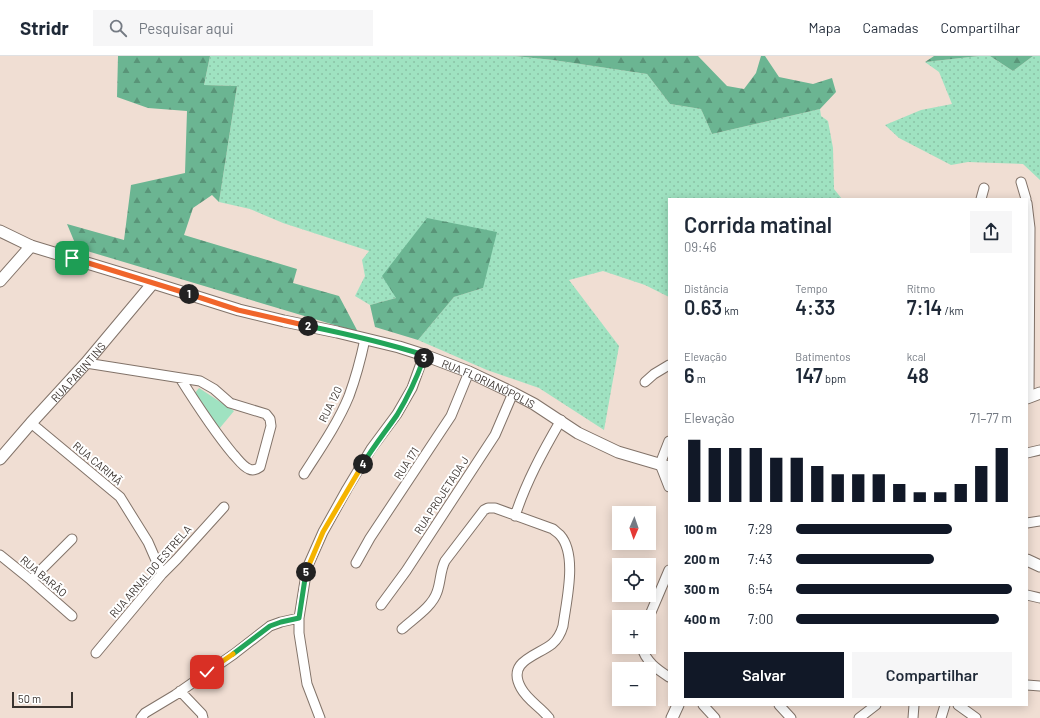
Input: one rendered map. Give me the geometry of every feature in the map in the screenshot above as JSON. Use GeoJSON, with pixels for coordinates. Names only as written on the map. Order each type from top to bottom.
{"type":"FeatureCollection","features":[{"type":"Feature","properties":{"kind":"street"},"geometry":{"type":"LineString","coordinates":[[1021,182],[1026,198]]}},
{"type":"Feature","properties":{"kind":"street"},"geometry":{"type":"LineString","coordinates":[[981,198],[984,188]]}},
{"type":"Feature","properties":{"kind":"street"},"geometry":{"type":"LineString","coordinates":[[1028,211],[1030,228],[1028,398],[1040,393]]}},
{"type":"Feature","properties":{"kind":"street","name":"RUA FLORIANÓPOLIS"},"geometry":{"type":"LineString","coordinates":[[0,231],[31,246],[153,282],[238,310],[399,347],[424,355],[469,372],[513,393],[561,420],[578,433],[618,452],[665,466]]}},
{"type":"Feature","properties":{"kind":"street"},"geometry":{"type":"LineString","coordinates":[[0,281],[31,246]]}},
{"type":"Feature","properties":{"kind":"street","name":"RUA PARINTINS"},"geometry":{"type":"LineString","coordinates":[[0,459],[30,423],[86,363],[153,282]]}},
{"type":"Feature","properties":{"kind":"street","name":"RUA 120"},"geometry":{"type":"LineString","coordinates":[[304,474],[328,437],[349,397],[359,366],[365,339]]}},
{"type":"Feature","properties":{"kind":"street"},"geometry":{"type":"LineString","coordinates":[[320,718],[307,684],[300,640],[299,618],[307,568],[323,532],[371,449],[397,414],[412,388],[424,355]]}},
{"type":"Feature","properties":{"kind":"street"},"geometry":{"type":"LineString","coordinates":[[86,363],[200,381],[214,389],[230,403],[266,414],[270,419],[271,426],[260,467],[256,470],[252,470],[243,466],[220,439],[180,378]]}},
{"type":"Feature","properties":{"kind":"street"},"geometry":{"type":"LineString","coordinates":[[645,382],[654,374],[668,366]]}},
{"type":"Feature","properties":{"kind":"street","name":"RUA 171"},"geometry":{"type":"LineString","coordinates":[[356,563],[370,538],[451,416],[469,372]]}},
{"type":"Feature","properties":{"kind":"street","name":"RUA PROJETADA J"},"geometry":{"type":"LineString","coordinates":[[381,605],[410,565],[494,435],[513,393]]}},
{"type":"Feature","properties":{"kind":"street"},"geometry":{"type":"LineString","coordinates":[[516,516],[522,494],[542,452],[561,420]]}},
{"type":"Feature","properties":{"kind":"street","name":"RUA CARIMÃ"},"geometry":{"type":"LineString","coordinates":[[30,423],[120,497],[148,542],[162,574]]}},
{"type":"Feature","properties":{"kind":"street"},"geometry":{"type":"LineString","coordinates":[[668,447],[665,466],[668,482]]}},
{"type":"Feature","properties":{"kind":"street"},"geometry":{"type":"LineString","coordinates":[[1028,453],[1040,450]]}},
{"type":"Feature","properties":{"kind":"street","name":"RUA ARNALDO ESTRELA"},"geometry":{"type":"LineString","coordinates":[[96,652],[162,574],[224,507]]}},
{"type":"Feature","properties":{"kind":"street"},"geometry":{"type":"LineString","coordinates":[[402,629],[433,600],[445,561],[484,510],[488,508],[495,508],[553,529],[565,542],[568,553],[570,572],[564,626],[554,643],[523,661],[517,672],[518,681],[529,700],[549,718]]}},
{"type":"Feature","properties":{"kind":"street"},"geometry":{"type":"LineString","coordinates":[[1028,524],[1040,521]]}},
{"type":"Feature","properties":{"kind":"street"},"geometry":{"type":"LineString","coordinates":[[31,580],[72,539]]}},
{"type":"Feature","properties":{"kind":"street","name":"RUA BARÃO"},"geometry":{"type":"LineString","coordinates":[[0,555],[72,616]]}},
{"type":"Feature","properties":{"kind":"street"},"geometry":{"type":"LineString","coordinates":[[1028,560],[1040,566]]}},
{"type":"Feature","properties":{"kind":"street"},"geometry":{"type":"LineString","coordinates":[[652,610],[668,572]]}},
{"type":"Feature","properties":{"kind":"street"},"geometry":{"type":"LineString","coordinates":[[1028,595],[1040,598]]}},
{"type":"Feature","properties":{"kind":"street"},"geometry":{"type":"LineString","coordinates":[[141,718],[145,713],[180,691],[270,626],[299,618]]}},
{"type":"Feature","properties":{"kind":"street"},"geometry":{"type":"LineString","coordinates":[[644,654],[650,662],[668,676]]}},
{"type":"Feature","properties":{"kind":"street"},"geometry":{"type":"LineString","coordinates":[[1028,686],[1040,686]]}},
{"type":"Feature","properties":{"kind":"street"},"geometry":{"type":"LineString","coordinates":[[180,691],[204,718]]}},
{"type":"Feature","properties":{"kind":"street"},"geometry":{"type":"LineString","coordinates":[[672,718],[678,706]]}},
{"type":"Feature","properties":{"kind":"street"},"geometry":{"type":"LineString","coordinates":[[704,706],[715,718]]}},
{"type":"Feature","properties":{"kind":"street"},"geometry":{"type":"LineString","coordinates":[[780,706],[790,718]]}},
{"type":"Feature","properties":{"kind":"street"},"geometry":{"type":"LineString","coordinates":[[859,718],[875,706]]}},
{"type":"Feature","properties":{"kind":"street"},"geometry":{"type":"LineString","coordinates":[[913,718],[914,706]]}},
{"type":"Feature","properties":{"kind":"street"},"geometry":{"type":"LineString","coordinates":[[941,718],[945,706]]}},
{"type":"Feature","properties":{"kind":"street"},"geometry":{"type":"LineString","coordinates":[[959,706],[976,718]]}},
{"type":"Feature","properties":{"kind":"green space"},"geometry":{"type":"Polygon","coordinates":[[[118,56],[210,56],[204,85],[237,86],[219,202],[212,195],[193,208],[184,235],[297,269],[293,283],[339,296],[358,332],[77,248],[67,224],[124,240],[131,185],[185,173],[187,111],[148,108],[117,97],[118,56]]]}},
{"type":"Feature","properties":{"kind":"green space"},"geometry":{"type":"Polygon","coordinates":[[[210,56],[515,56],[647,74],[670,104],[701,109],[712,134],[820,109],[821,116],[828,121],[833,148],[834,189],[841,198],[668,198],[668,296],[645,285],[603,271],[569,280],[619,346],[604,430],[539,388],[487,370],[418,340],[454,297],[483,288],[396,298],[370,305],[355,296],[365,276],[362,260],[369,251],[283,223],[250,209],[219,202],[237,86],[204,85],[210,56]]]}},
{"type":"Feature","properties":{"kind":"green space"},"geometry":{"type":"Polygon","coordinates":[[[515,56],[698,56],[727,86],[744,89],[756,73],[761,56],[765,56],[779,77],[813,84],[832,78],[836,92],[820,109],[712,134],[701,109],[670,104],[647,74],[515,56]]]}},
{"type":"Feature","properties":{"kind":"green space"},"geometry":{"type":"Polygon","coordinates":[[[934,56],[979,56],[925,62],[934,56]]]}},
{"type":"Feature","properties":{"kind":"green space"},"geometry":{"type":"Polygon","coordinates":[[[990,56],[1013,71],[1033,56],[1040,56],[1040,180],[1023,164],[968,162],[951,165],[899,138],[885,125],[921,110],[952,104],[939,72],[925,62],[990,56]]]}},
{"type":"Feature","properties":{"kind":"green space"},"geometry":{"type":"Polygon","coordinates":[[[990,56],[1033,56],[1013,71],[990,56]]]}},
{"type":"Feature","properties":{"kind":"green space"},"geometry":{"type":"Polygon","coordinates":[[[427,218],[497,232],[483,288],[454,297],[418,340],[375,327],[370,305],[396,298],[382,276],[427,218]]]}},
{"type":"Feature","properties":{"kind":"green space"},"geometry":{"type":"Polygon","coordinates":[[[199,388],[234,411],[219,429],[195,393],[199,388]]]}},
{"type":"Feature","properties":{"kind":"route"},"geometry":{"type":"LineString","coordinates":[[72,258],[153,282],[238,310],[337,332],[399,347],[424,355],[412,388],[397,414],[371,449],[323,532],[307,568],[299,618],[270,626],[234,654],[207,672]]}}]}
